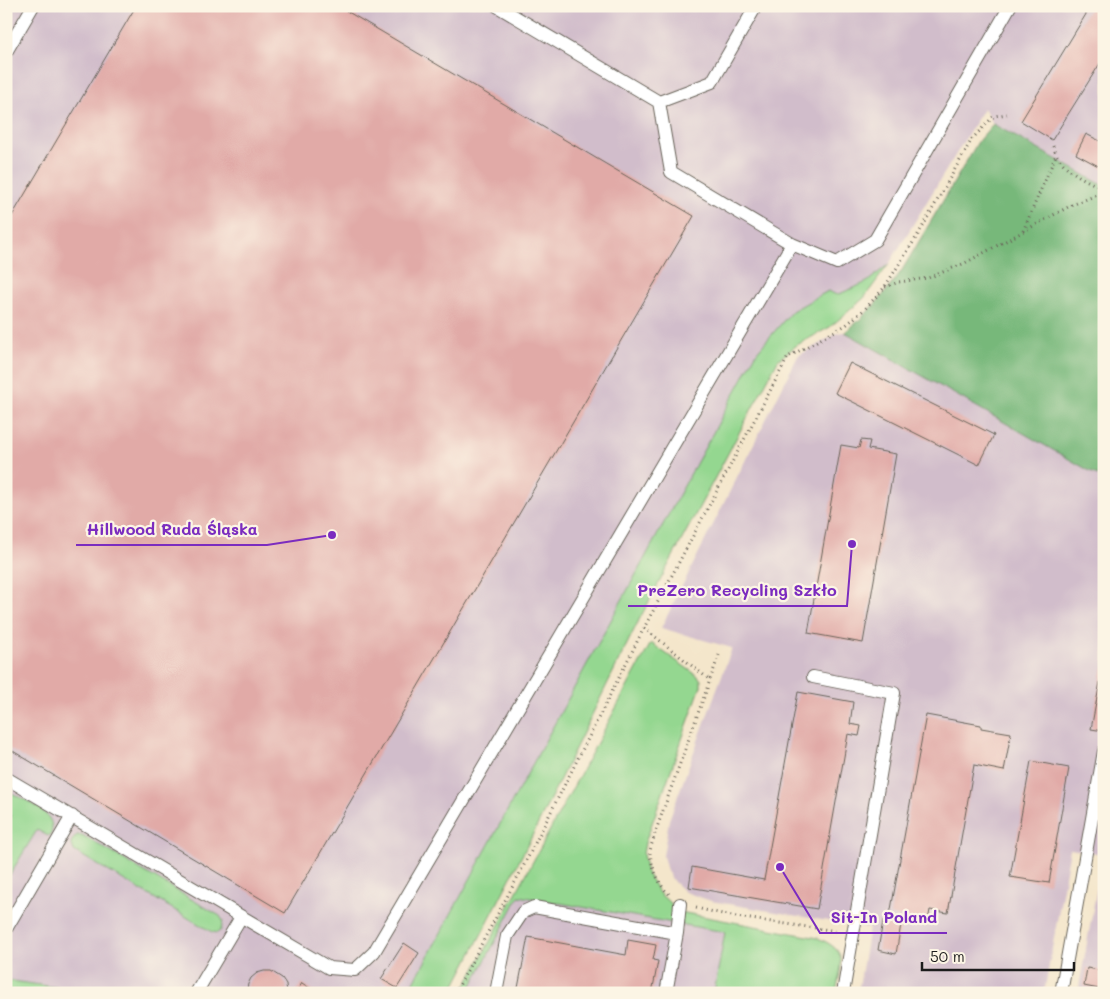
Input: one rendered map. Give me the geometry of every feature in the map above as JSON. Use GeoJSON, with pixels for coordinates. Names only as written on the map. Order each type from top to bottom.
{"type":"FeatureCollection","features":[{"type":"Feature","properties":{"kind":"lane"},"geometry":{"type":"LineString","coordinates":[[6,52],[33,6]]}},
{"type":"Feature","properties":{"kind":"lane"},"geometry":{"type":"LineString","coordinates":[[497,6],[659,102],[671,172],[792,244],[837,263],[876,240],[1010,6]]}},
{"type":"Feature","properties":{"kind":"lane"},"geometry":{"type":"LineString","coordinates":[[659,102],[712,82],[756,6]]}},
{"type":"Feature","properties":{"kind":"lane"},"geometry":{"type":"LineString","coordinates":[[6,778],[330,968],[355,970],[374,952],[792,244]]}},
{"type":"Feature","properties":{"kind":"lane"},"geometry":{"type":"LineString","coordinates":[[813,677],[894,694],[843,993]]}},
{"type":"Feature","properties":{"kind":"lane"},"geometry":{"type":"LineString","coordinates":[[1061,993],[1104,751]]}},
{"type":"Feature","properties":{"kind":"lane"},"geometry":{"type":"LineString","coordinates":[[6,929],[72,816]]}},
{"type":"Feature","properties":{"kind":"lane"},"geometry":{"type":"LineString","coordinates":[[666,993],[677,933],[680,904]]}},
{"type":"Feature","properties":{"kind":"lane"},"geometry":{"type":"LineString","coordinates":[[496,993],[507,936],[523,912],[534,907],[677,933]]}},
{"type":"Feature","properties":{"kind":"lane"},"geometry":{"type":"LineString","coordinates":[[196,993],[241,917]]}},
{"type":"Feature","properties":{"kind":"path"},"geometry":{"type":"LineString","coordinates":[[455,993],[521,871],[644,628],[788,357],[846,324],[865,309],[884,288],[919,233],[972,139],[994,116],[1007,114]]}},
{"type":"Feature","properties":{"kind":"path"},"geometry":{"type":"LineString","coordinates":[[1053,146],[1056,155],[1067,168],[1084,180],[1104,190]]}},
{"type":"Feature","properties":{"kind":"path"},"geometry":{"type":"LineString","coordinates":[[1023,232],[1056,155]]}},
{"type":"Feature","properties":{"kind":"path"},"geometry":{"type":"LineString","coordinates":[[884,288],[899,282],[928,278],[965,263],[1072,205],[1104,190]]}},
{"type":"Feature","properties":{"kind":"path"},"geometry":{"type":"LineString","coordinates":[[644,628],[710,680]]}},
{"type":"Feature","properties":{"kind":"path"},"geometry":{"type":"LineString","coordinates":[[719,655],[655,832],[650,852],[655,872],[665,890],[680,904],[736,917],[853,934]]}},
{"type":"Feature","properties":{"kind":"shaded area"},"geometry":{"type":"Polygon","coordinates":[[[6,6],[1104,6],[1104,186],[993,124],[984,108],[889,264],[867,282],[837,295],[757,352],[408,993],[91,993],[6,980],[6,6]]]}},
{"type":"Feature","properties":{"kind":"shaded area"},"geometry":{"type":"Polygon","coordinates":[[[845,332],[1104,479],[1104,993],[1078,993],[1103,854],[1070,849],[1044,993],[858,993],[869,928],[711,901],[685,892],[674,882],[667,871],[663,856],[669,820],[732,648],[661,628],[798,356],[838,333],[845,332]]]}},
{"type":"Feature","properties":{"kind":"shaded area"},"geometry":{"type":"Polygon","coordinates":[[[519,896],[725,932],[714,993],[468,993],[519,896]]]}},
{"type":"Feature","properties":{"kind":"green space"},"geometry":{"type":"Polygon","coordinates":[[[993,124],[1104,186],[1104,479],[845,332],[876,303],[902,270],[979,140],[993,124]]]}},
{"type":"Feature","properties":{"kind":"green space"},"geometry":{"type":"Polygon","coordinates":[[[889,264],[864,298],[830,327],[797,345],[778,360],[639,620],[529,842],[451,993],[408,993],[757,352],[792,311],[828,291],[837,295],[867,282],[889,264]]]}},
{"type":"Feature","properties":{"kind":"green space"},"geometry":{"type":"Polygon","coordinates":[[[651,643],[698,676],[701,680],[701,686],[645,843],[643,854],[647,873],[659,893],[680,912],[818,938],[828,943],[835,948],[841,959],[836,993],[714,993],[725,932],[519,896],[468,993],[462,993],[651,643]]]}},
{"type":"Feature","properties":{"kind":"green space"},"geometry":{"type":"Polygon","coordinates":[[[6,790],[38,807],[50,819],[52,826],[51,834],[48,836],[37,830],[6,881],[6,825],[11,816],[6,813],[6,790]]]}},
{"type":"Feature","properties":{"kind":"green space"},"geometry":{"type":"Polygon","coordinates":[[[77,835],[82,835],[220,916],[223,921],[221,930],[217,933],[212,932],[74,851],[71,842],[77,835]]]}},
{"type":"Feature","properties":{"kind":"green space"},"geometry":{"type":"Polygon","coordinates":[[[6,980],[87,992],[91,993],[6,993],[6,980]]]}},
{"type":"Feature","properties":{"kind":"building"},"geometry":{"type":"Polygon","coordinates":[[[136,6],[338,6],[694,216],[285,913],[6,747],[6,226],[136,6]]]}},
{"type":"Feature","properties":{"kind":"building"},"geometry":{"type":"Polygon","coordinates":[[[1091,6],[1104,13],[1104,57],[1052,140],[1021,121],[1091,6]]]}},
{"type":"Feature","properties":{"kind":"building"},"geometry":{"type":"Polygon","coordinates":[[[1086,134],[1104,143],[1104,169],[1076,154],[1086,134]]]}},
{"type":"Feature","properties":{"kind":"building"},"geometry":{"type":"Polygon","coordinates":[[[850,363],[994,435],[979,465],[835,393],[850,363]]]}},
{"type":"Feature","properties":{"kind":"building"},"geometry":{"type":"Polygon","coordinates":[[[861,440],[870,441],[868,449],[896,454],[863,643],[808,633],[841,445],[859,448],[861,440]]]}},
{"type":"Feature","properties":{"kind":"building"},"geometry":{"type":"Polygon","coordinates":[[[1104,667],[1104,731],[1091,729],[1104,667]]]}},
{"type":"Feature","properties":{"kind":"building"},"geometry":{"type":"Polygon","coordinates":[[[798,692],[853,702],[850,724],[861,726],[859,736],[848,734],[817,909],[689,887],[692,867],[764,880],[798,692]]]}},
{"type":"Feature","properties":{"kind":"building"},"geometry":{"type":"Polygon","coordinates":[[[926,715],[981,725],[981,728],[1011,733],[1004,771],[974,765],[948,913],[930,910],[928,921],[890,915],[926,715]]]}},
{"type":"Feature","properties":{"kind":"building"},"geometry":{"type":"Polygon","coordinates":[[[1031,761],[1069,768],[1049,883],[1010,877],[1031,761]]]}},
{"type":"Feature","properties":{"kind":"building"},"geometry":{"type":"Polygon","coordinates":[[[883,921],[901,924],[896,954],[878,950],[883,921]]]}},
{"type":"Feature","properties":{"kind":"building"},"geometry":{"type":"Polygon","coordinates":[[[528,937],[626,955],[628,940],[656,945],[653,960],[658,961],[652,993],[517,993],[528,937]]]}},
{"type":"Feature","properties":{"kind":"building"},"geometry":{"type":"Polygon","coordinates":[[[404,943],[419,953],[397,988],[381,979],[404,943]]]}},
{"type":"Feature","properties":{"kind":"building"},"geometry":{"type":"Polygon","coordinates":[[[1087,968],[1104,971],[1104,990],[1084,986],[1087,968]]]}},
{"type":"Feature","properties":{"kind":"building"},"geometry":{"type":"Polygon","coordinates":[[[271,971],[282,978],[286,984],[287,993],[246,993],[251,978],[257,973],[271,971]]]}},
{"type":"Feature","properties":{"kind":"building"},"geometry":{"type":"Polygon","coordinates":[[[302,983],[317,993],[296,993],[302,983]]]}},
{"type":"Feature","properties":{"kind":"place","name":"Hillwood Ruda Śląska"},"geometry":{"type":"Point","coordinates":[332,535]}},
{"type":"Feature","properties":{"kind":"place","name":"PreZero Recycling Szkło"},"geometry":{"type":"Point","coordinates":[852,544]}},
{"type":"Feature","properties":{"kind":"place","name":"Sit-In Poland"},"geometry":{"type":"Point","coordinates":[780,867]}}]}
